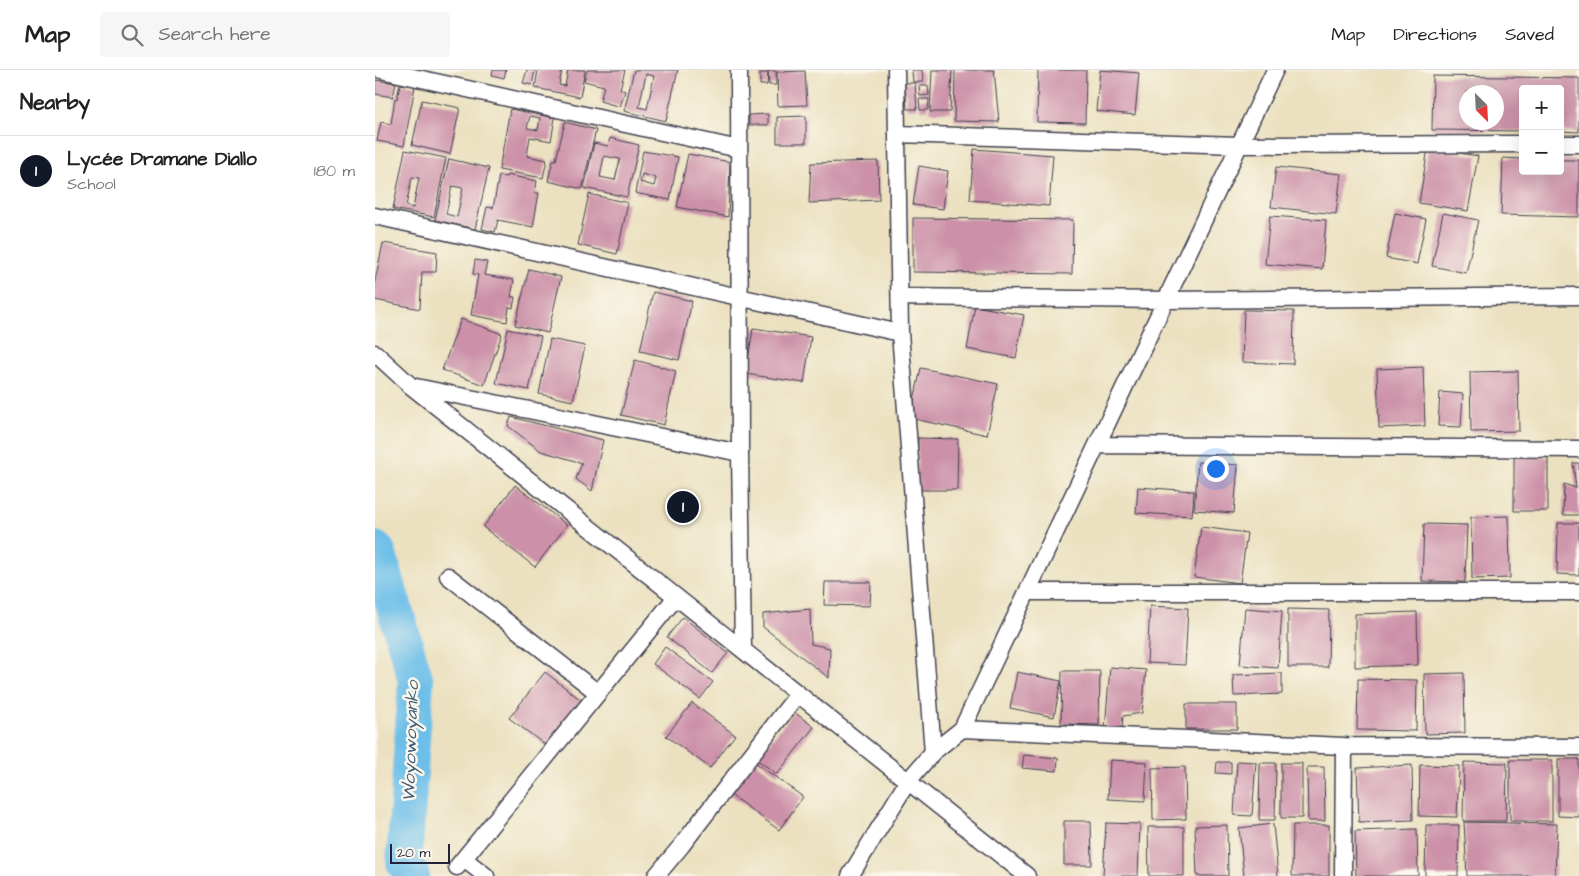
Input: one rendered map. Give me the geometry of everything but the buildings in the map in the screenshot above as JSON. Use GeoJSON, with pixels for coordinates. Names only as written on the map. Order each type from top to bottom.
{"type":"FeatureCollection","features":[{"type":"Feature","properties":{"kind":"street"},"geometry":{"type":"LineString","coordinates":[[381,70],[739,149]]}},
{"type":"Feature","properties":{"kind":"street"},"geometry":{"type":"LineString","coordinates":[[739,70],[740,453],[743,650]]}},
{"type":"Feature","properties":{"kind":"street"},"geometry":{"type":"LineString","coordinates":[[896,70],[900,334],[933,752]]}},
{"type":"Feature","properties":{"kind":"street"},"geometry":{"type":"LineString","coordinates":[[850,876],[908,781],[933,752],[962,728],[1275,70]]}},
{"type":"Feature","properties":{"kind":"street"},"geometry":{"type":"LineString","coordinates":[[897,134],[1239,145],[1519,144]]}},
{"type":"Feature","properties":{"kind":"street"},"geometry":{"type":"LineString","coordinates":[[1564,144],[1579,144]]}},
{"type":"Feature","properties":{"kind":"street"},"geometry":{"type":"LineString","coordinates":[[375,216],[900,334]]}},
{"type":"Feature","properties":{"kind":"street"},"geometry":{"type":"LineString","coordinates":[[899,297],[1166,300],[1579,296]]}},
{"type":"Feature","properties":{"kind":"street"},"geometry":{"type":"LineString","coordinates":[[375,354],[411,386],[1027,876]]}},
{"type":"Feature","properties":{"kind":"street"},"geometry":{"type":"LineString","coordinates":[[411,386],[740,453]]}},
{"type":"Feature","properties":{"kind":"street"},"geometry":{"type":"LineString","coordinates":[[1097,445],[1579,449]]}},
{"type":"Feature","properties":{"kind":"street"},"geometry":{"type":"LineString","coordinates":[[448,576],[598,693]]}},
{"type":"Feature","properties":{"kind":"street"},"geometry":{"type":"LineString","coordinates":[[1027,592],[1579,592]]}},
{"type":"Feature","properties":{"kind":"street"},"geometry":{"type":"LineString","coordinates":[[486,876],[460,863],[676,597]]}},
{"type":"Feature","properties":{"kind":"street"},"geometry":{"type":"LineString","coordinates":[[656,876],[798,694]]}},
{"type":"Feature","properties":{"kind":"street"},"geometry":{"type":"LineString","coordinates":[[962,728],[1344,746],[1579,747]]}},
{"type":"Feature","properties":{"kind":"street"},"geometry":{"type":"LineString","coordinates":[[1343,876],[1344,746]]}},
{"type":"Feature","properties":{"kind":"waterway","name":"Woyowoyanko"},"geometry":{"type":"LineString","coordinates":[[375,549],[378,552],[416,681],[404,862],[412,876]]}},
{"type":"Feature","properties":{"kind":"place","name":"Lycée Dramane Diallo"},"geometry":{"type":"Point","coordinates":[683,507]}}]}
